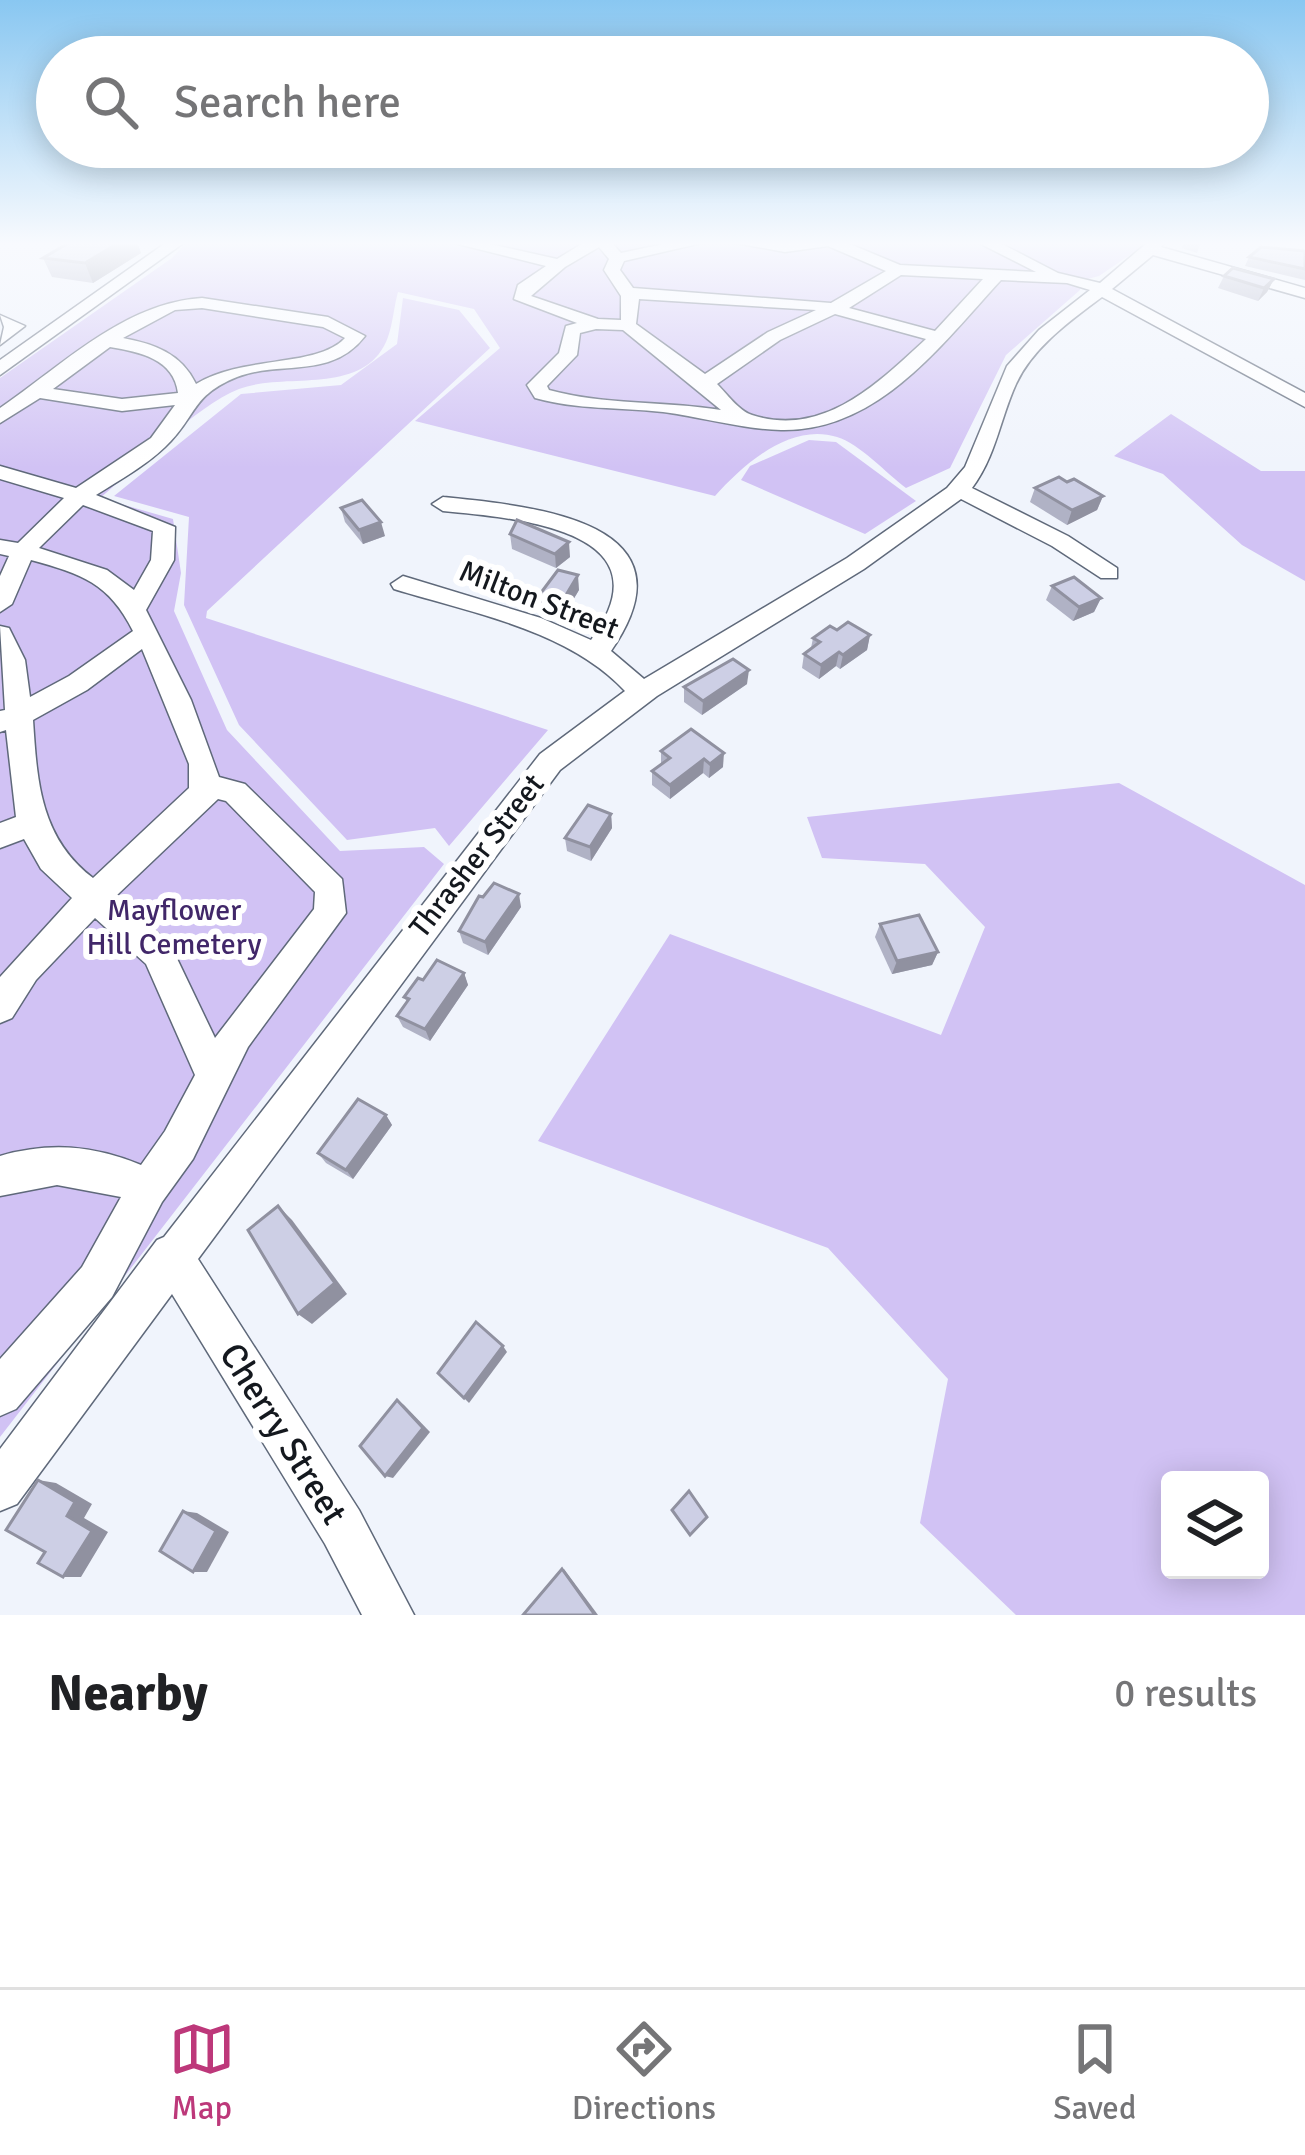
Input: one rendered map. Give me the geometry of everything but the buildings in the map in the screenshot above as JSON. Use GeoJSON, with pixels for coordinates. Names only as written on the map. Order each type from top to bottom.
{"type":"FeatureCollection","features":[{"type":"Feature","properties":{"kind":"street"},"geometry":{"type":"LineString","coordinates":[[0,369],[72,317]]}},
{"type":"Feature","properties":{"kind":"street"},"geometry":{"type":"LineString","coordinates":[[0,417],[141,317]]}},
{"type":"Feature","properties":{"kind":"street"},"geometry":{"type":"LineString","coordinates":[[107,341],[131,344],[173,362],[248,368],[327,359],[350,346],[356,336],[328,322],[293,317]]}},
{"type":"Feature","properties":{"kind":"street"},"geometry":{"type":"LineString","coordinates":[[560,317],[572,330]]}},
{"type":"Feature","properties":{"kind":"street"},"geometry":{"type":"LineString","coordinates":[[572,317],[627,325],[705,383],[742,420]]}},
{"type":"Feature","properties":{"kind":"street"},"geometry":{"type":"LineString","coordinates":[[627,325],[628,317]]}},
{"type":"Feature","properties":{"kind":"street"},"geometry":{"type":"LineString","coordinates":[[705,383],[763,343],[813,317]]}},
{"type":"Feature","properties":{"kind":"street"},"geometry":{"type":"LineString","coordinates":[[866,317],[938,337]]}},
{"type":"Feature","properties":{"kind":"street"},"geometry":{"type":"LineString","coordinates":[[572,330],[568,355],[537,385],[542,394],[574,403],[680,408],[742,420],[803,422],[857,410],[881,394],[956,317]]}},
{"type":"Feature","properties":{"kind":"street","name":"Thrasher Street"},"geometry":{"type":"LineString","coordinates":[[0,1487],[533,781],[565,749],[641,692],[763,620],[958,490],[986,441],[1003,390],[1018,364],[1065,317]]}},
{"type":"Feature","properties":{"kind":"street"},"geometry":{"type":"LineString","coordinates":[[1155,317],[1305,401]]}},
{"type":"Feature","properties":{"kind":"street"},"geometry":{"type":"LineString","coordinates":[[0,320],[16,326],[0,340]]}},
{"type":"Feature","properties":{"kind":"street"},"geometry":{"type":"LineString","coordinates":[[572,330],[596,324]]}},
{"type":"Feature","properties":{"kind":"street"},"geometry":{"type":"LineString","coordinates":[[0,604],[12,549],[167,433],[183,413],[188,398],[185,376],[173,362]]}},
{"type":"Feature","properties":{"kind":"street"},"geometry":{"type":"LineString","coordinates":[[36,392],[122,405],[188,398],[248,368]]}},
{"type":"Feature","properties":{"kind":"street"},"geometry":{"type":"LineString","coordinates":[[0,472],[164,527],[167,546],[139,622],[97,671],[9,719]]}},
{"type":"Feature","properties":{"kind":"street"},"geometry":{"type":"LineString","coordinates":[[958,490],[1060,542],[1108,573]]}},
{"type":"Feature","properties":{"kind":"street"},"geometry":{"type":"LineString","coordinates":[[442,504],[564,523],[611,550],[625,571],[626,601],[595,654]]}},
{"type":"Feature","properties":{"kind":"street"},"geometry":{"type":"LineString","coordinates":[[12,549],[116,585],[165,671],[205,770],[203,792]]}},
{"type":"Feature","properties":{"kind":"street","name":"Milton Street"},"geometry":{"type":"LineString","coordinates":[[403,584],[595,654],[622,669],[641,692]]}},
{"type":"Feature","properties":{"kind":"street"},"geometry":{"type":"LineString","coordinates":[[0,634],[12,659],[9,719],[15,830],[63,877],[133,927],[158,954],[213,1074]]}},
{"type":"Feature","properties":{"kind":"street"},"geometry":{"type":"LineString","coordinates":[[0,1007],[24,969],[203,792],[218,788],[235,792],[332,888],[330,913],[258,1003],[213,1074],[179,1145],[148,1188],[97,1282],[0,1393]]}},
{"type":"Feature","properties":{"kind":"street"},"geometry":{"type":"LineString","coordinates":[[0,1176],[22,1169],[90,1166],[148,1188]]}},
{"type":"Feature","properties":{"kind":"street","name":"Cherry Street"},"geometry":{"type":"LineString","coordinates":[[172,1256],[342,1527],[389,1615]]}},
{"type":"Feature","properties":{"kind":"green space","name":"Mayflower Hill Cemetery"},"geometry":{"type":"Polygon","coordinates":[[[87,317],[392,317],[377,356],[362,368],[343,376],[239,389],[186,423],[100,498],[173,519],[181,573],[174,611],[227,730],[340,851],[424,847],[444,864],[0,1437],[0,378],[87,317]]]}},
{"type":"Feature","properties":{"kind":"green space"},"geometry":{"type":"Polygon","coordinates":[[[400,317],[465,317],[490,348],[207,611],[206,618],[548,730],[449,846],[435,828],[347,840],[239,725],[184,605],[189,517],[114,496],[241,394],[341,385],[397,344],[400,317]]]}},
{"type":"Feature","properties":{"kind":"green space","name":"Mayflower Hill Cemetery"},"geometry":{"type":"Polygon","coordinates":[[[480,317],[1049,317],[1006,355],[950,468],[906,488],[855,446],[819,434],[769,449],[715,496],[415,421],[500,348],[480,317]]]}},
{"type":"Feature","properties":{"kind":"green space"},"geometry":{"type":"Polygon","coordinates":[[[1171,414],[1261,471],[1305,471],[1305,581],[1242,545],[1163,474],[1114,456],[1171,414]]]}},
{"type":"Feature","properties":{"kind":"green space"},"geometry":{"type":"Polygon","coordinates":[[[809,440],[836,442],[916,501],[865,534],[741,480],[750,466],[809,440]]]}},
{"type":"Feature","properties":{"kind":"green space"},"geometry":{"type":"Polygon","coordinates":[[[1119,783],[1305,885],[1305,1615],[1016,1615],[920,1523],[948,1379],[828,1248],[538,1141],[670,934],[941,1035],[985,927],[925,864],[822,858],[807,817],[1119,783]]]}}]}
